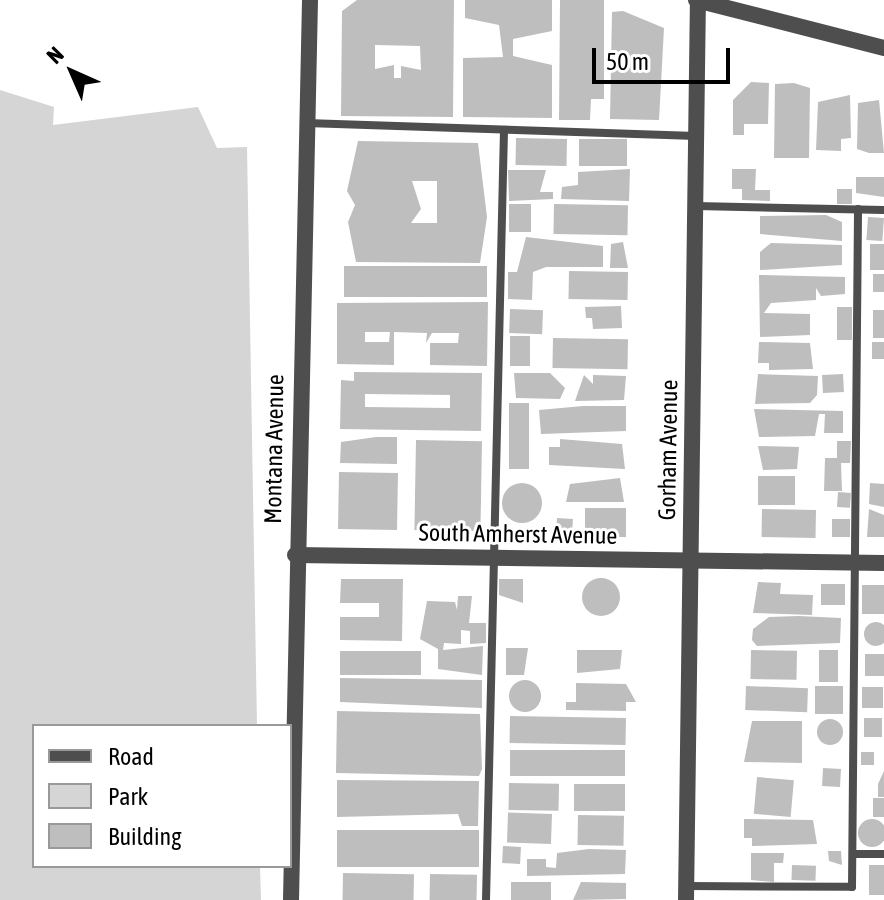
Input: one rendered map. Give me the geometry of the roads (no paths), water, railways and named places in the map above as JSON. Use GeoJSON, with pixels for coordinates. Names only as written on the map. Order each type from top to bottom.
{"type":"FeatureCollection","features":[{"type":"Feature","properties":{"kind":"street","name":"Montana Avenue"},"geometry":{"type":"LineString","coordinates":[[292,814],[295,555],[310,0]]}},
{"type":"Feature","properties":{"kind":"street"},"geometry":{"type":"LineString","coordinates":[[697,0],[884,48]]}},
{"type":"Feature","properties":{"kind":"street","name":"Gorham Avenue"},"geometry":{"type":"LineString","coordinates":[[687,893],[697,0]]}},
{"type":"Feature","properties":{"kind":"street","name":"South Amherst Avenue"},"geometry":{"type":"LineString","coordinates":[[295,555],[884,563]]}},
{"type":"Feature","properties":{"kind":"street","name":"Montana Avenue"},"geometry":{"type":"LineString","coordinates":[[291,868],[291,900]]}},
{"type":"Feature","properties":{"kind":"lane"},"geometry":{"type":"LineString","coordinates":[[306,123],[696,136]]}},
{"type":"Feature","properties":{"kind":"lane"},"geometry":{"type":"LineString","coordinates":[[486,900],[504,130]]}},
{"type":"Feature","properties":{"kind":"lane"},"geometry":{"type":"LineString","coordinates":[[696,206],[884,210]]}},
{"type":"Feature","properties":{"kind":"lane"},"geometry":{"type":"LineString","coordinates":[[687,893],[852,887],[858,209]]}},
{"type":"Feature","properties":{"kind":"lane"},"geometry":{"type":"LineString","coordinates":[[853,854],[884,854]]}}]}
